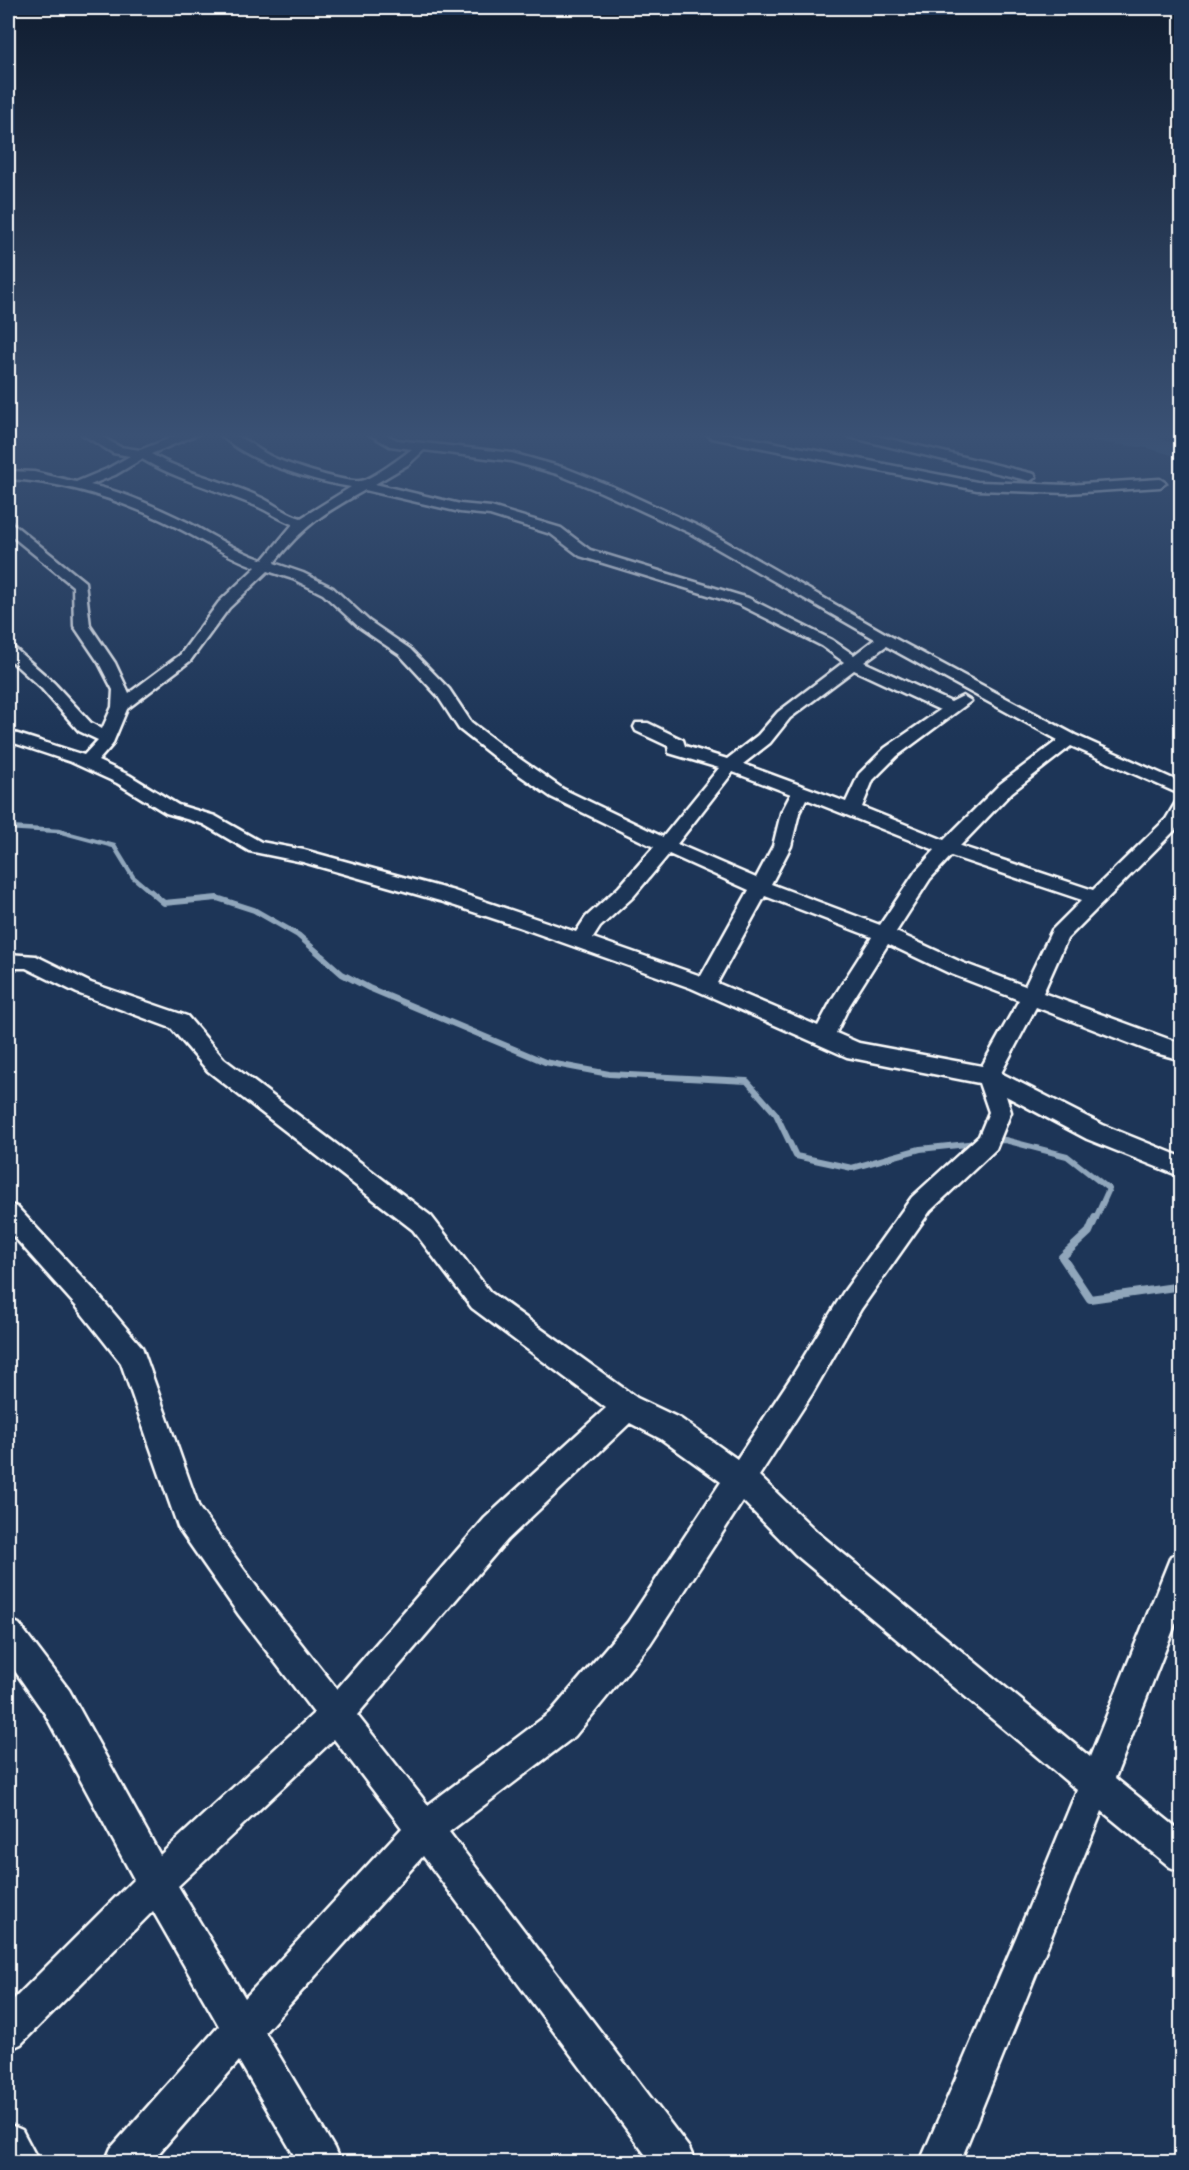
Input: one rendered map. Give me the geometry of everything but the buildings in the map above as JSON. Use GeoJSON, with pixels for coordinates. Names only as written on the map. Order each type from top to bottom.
{"type":"FeatureCollection","features":[{"type":"Feature","properties":{"kind":"street"},"geometry":{"type":"LineString","coordinates":[[18,535],[80,585],[82,627],[107,663],[121,690],[120,707],[104,745],[87,762]]}},
{"type":"Feature","properties":{"kind":"street"},"geometry":{"type":"LineString","coordinates":[[198,535],[241,557],[298,576],[328,591],[364,624],[405,652],[443,692],[465,724],[504,756],[557,793],[759,886],[886,935],[956,968],[1160,1046],[1182,1052]]}},
{"type":"Feature","properties":{"kind":"street"},"geometry":{"type":"LineString","coordinates":[[120,707],[185,658],[224,605],[264,566],[288,535]]}},
{"type":"Feature","properties":{"kind":"street"},"geometry":{"type":"LineString","coordinates":[[562,535],[585,553],[743,601],[827,643],[855,663],[952,709]]}},
{"type":"Feature","properties":{"kind":"street"},"geometry":{"type":"LineString","coordinates":[[704,535],[885,639],[1069,739],[1182,790]]}},
{"type":"Feature","properties":{"kind":"street"},"geometry":{"type":"LineString","coordinates":[[580,942],[593,922],[626,892],[729,766],[764,739],[784,715],[885,639]]}},
{"type":"Feature","properties":{"kind":"street"},"geometry":{"type":"LineString","coordinates":[[8,650],[48,686],[85,727],[106,738]]}},
{"type":"Feature","properties":{"kind":"street"},"geometry":{"type":"LineString","coordinates":[[852,809],[865,778],[891,752],[928,729],[952,709],[980,691]]}},
{"type":"Feature","properties":{"kind":"street"},"geometry":{"type":"LineString","coordinates":[[642,727],[677,744],[675,749],[852,809],[947,848],[1096,898]]}},
{"type":"Feature","properties":{"kind":"street"},"geometry":{"type":"LineString","coordinates":[[8,736],[87,762],[123,779],[172,809],[209,820],[256,847],[304,856],[447,896],[705,986],[855,1051],[988,1076],[1095,1132],[1182,1167]]}},
{"type":"Feature","properties":{"kind":"street"},"geometry":{"type":"LineString","coordinates":[[823,1037],[840,1004],[923,875],[1006,788],[1069,739]]}},
{"type":"Feature","properties":{"kind":"street"},"geometry":{"type":"LineString","coordinates":[[705,986],[728,948],[782,846],[790,813],[801,791]]}},
{"type":"Feature","properties":{"kind":"street"},"geometry":{"type":"LineString","coordinates":[[125,2163],[241,2030],[424,1829],[563,1724],[639,1633],[802,1385],[852,1301],[921,1204],[988,1142],[1000,1112],[988,1076],[1031,997],[1059,935],[1173,822],[1182,806]]}},
{"type":"Feature","properties":{"kind":"street"},"geometry":{"type":"LineString","coordinates":[[8,961],[29,961],[84,988],[179,1022],[216,1065],[422,1223],[481,1300],[627,1407],[671,1429],[741,1479],[806,1543],[1182,1855]]}},
{"type":"Feature","properties":{"kind":"street"},"geometry":{"type":"LineString","coordinates":[[8,1214],[85,1298],[132,1356],[188,1517],[250,1604],[482,1903],[675,2163]]}},
{"type":"Feature","properties":{"kind":"street"},"geometry":{"type":"LineString","coordinates":[[8,2031],[156,1883],[336,1715],[496,1529],[627,1407]]}},
{"type":"Feature","properties":{"kind":"street"},"geometry":{"type":"LineString","coordinates":[[940,2163],[1042,1920],[1182,1567]]}},
{"type":"Feature","properties":{"kind":"street"},"geometry":{"type":"LineString","coordinates":[[8,1635],[57,1702],[156,1883],[320,2163]]}},
{"type":"Feature","properties":{"kind":"street"},"geometry":{"type":"LineString","coordinates":[[8,2144],[20,2163]]}},
{"type":"Feature","properties":{"kind":"waterway"},"geometry":{"type":"LineString","coordinates":[[8,828],[58,831],[114,846],[133,877],[152,893]]}},
{"type":"Feature","properties":{"kind":"waterway"},"geometry":{"type":"LineString","coordinates":[[150,891],[164,903],[217,898],[254,910],[298,935],[342,974],[369,988],[545,1062],[609,1074],[747,1081],[776,1114],[796,1156],[852,1168],[920,1149],[977,1143]]}},
{"type":"Feature","properties":{"kind":"waterway"},"geometry":{"type":"LineString","coordinates":[[993,1141],[1005,1140],[1067,1156],[1109,1189],[1095,1220]]}},
{"type":"Feature","properties":{"kind":"waterway"},"geometry":{"type":"LineString","coordinates":[[1095,1218],[1089,1232],[1062,1257],[1090,1299],[1182,1286]]}}]}
